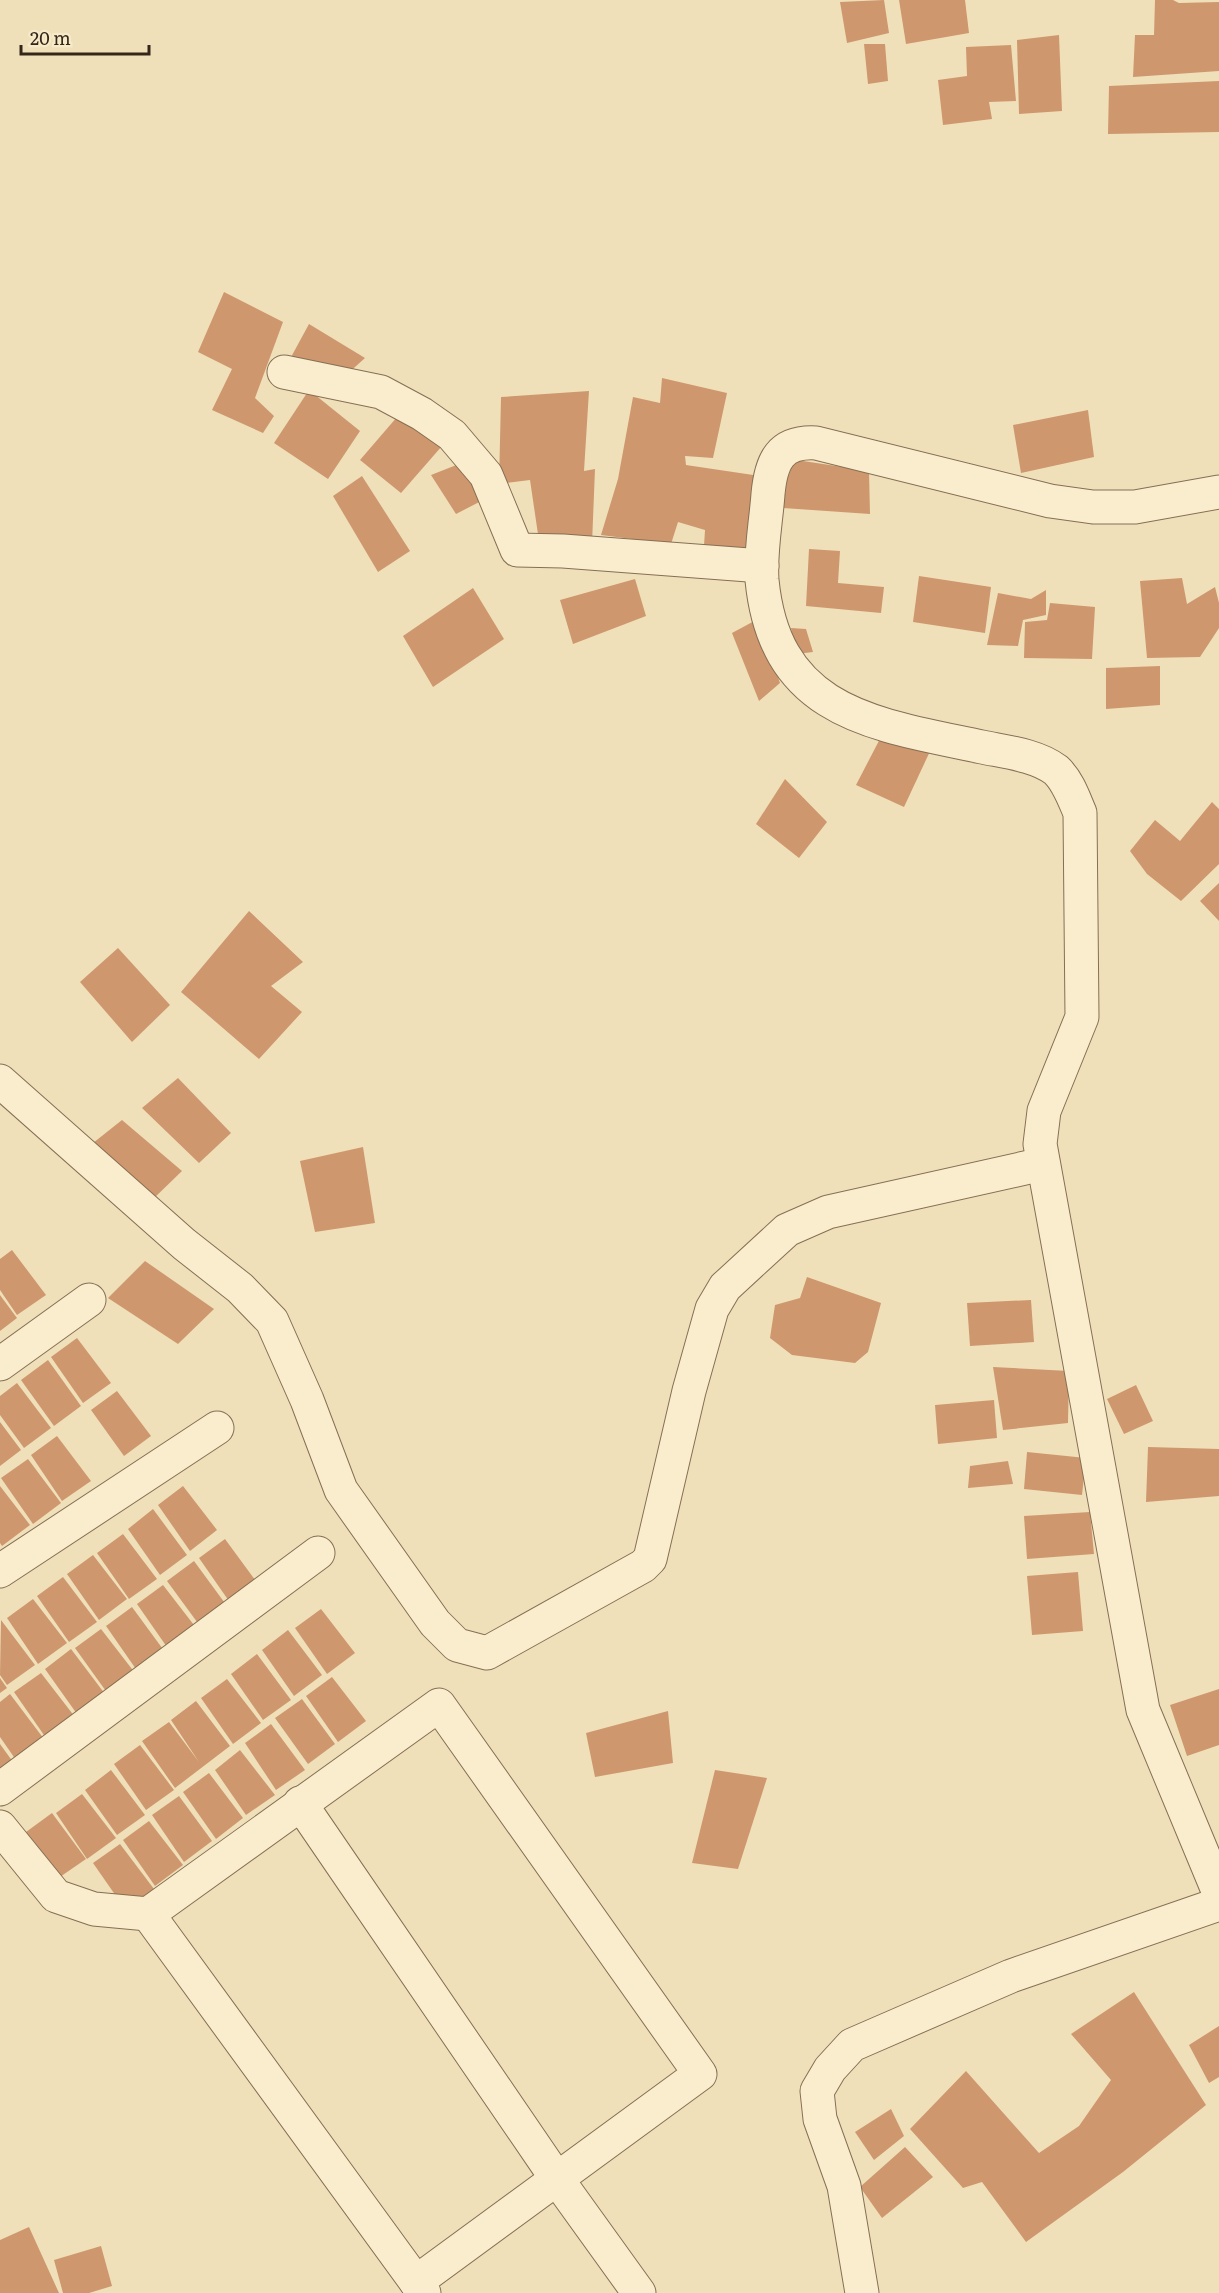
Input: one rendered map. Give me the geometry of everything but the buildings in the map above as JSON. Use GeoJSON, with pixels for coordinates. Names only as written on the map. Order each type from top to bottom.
{"type":"FeatureCollection","features":[{"type":"Feature","properties":{"kind":"street"},"geometry":{"type":"LineString","coordinates":[[284,372],[381,392],[422,414],[452,435],[486,475],[517,550],[563,550],[762,566]]}},
{"type":"Feature","properties":{"kind":"street"},"geometry":{"type":"LineString","coordinates":[[1219,492],[1135,507],[1094,507],[1050,501],[816,442],[794,443],[785,448],[777,459],[769,483],[762,566],[766,602],[778,640],[799,679],[837,707],[887,727],[1028,757],[1056,771],[1070,789],[1080,813],[1082,1017],[1040,1122],[1043,1164],[1143,1710],[1219,1893]]}},
{"type":"Feature","properties":{"kind":"street"},"geometry":{"type":"LineString","coordinates":[[0,1081],[175,1237],[240,1288],[272,1321],[307,1400],[340,1490],[435,1623],[458,1645],[487,1653],[643,1566],[650,1559],[712,1309],[725,1287],[767,1245],[787,1230],[837,1209],[1043,1164]]}},
{"type":"Feature","properties":{"kind":"street"},"geometry":{"type":"LineString","coordinates":[[0,1364],[89,1300]]}},
{"type":"Feature","properties":{"kind":"street"},"geometry":{"type":"LineString","coordinates":[[0,1571],[217,1428]]}},
{"type":"Feature","properties":{"kind":"street"},"geometry":{"type":"LineString","coordinates":[[0,1789],[318,1553]]}},
{"type":"Feature","properties":{"kind":"street"},"geometry":{"type":"LineString","coordinates":[[0,1827],[56,1896],[94,1909],[148,1914],[439,1705],[700,2074],[557,2180],[420,2288],[148,1914]]}},
{"type":"Feature","properties":{"kind":"street"},"geometry":{"type":"LineString","coordinates":[[300,1803],[557,2180],[639,2293]]}},
{"type":"Feature","properties":{"kind":"street"},"geometry":{"type":"LineString","coordinates":[[862,2293],[844,2186],[820,2119],[817,2091],[830,2069],[852,2045],[1011,1976],[1219,1904]]}}]}
